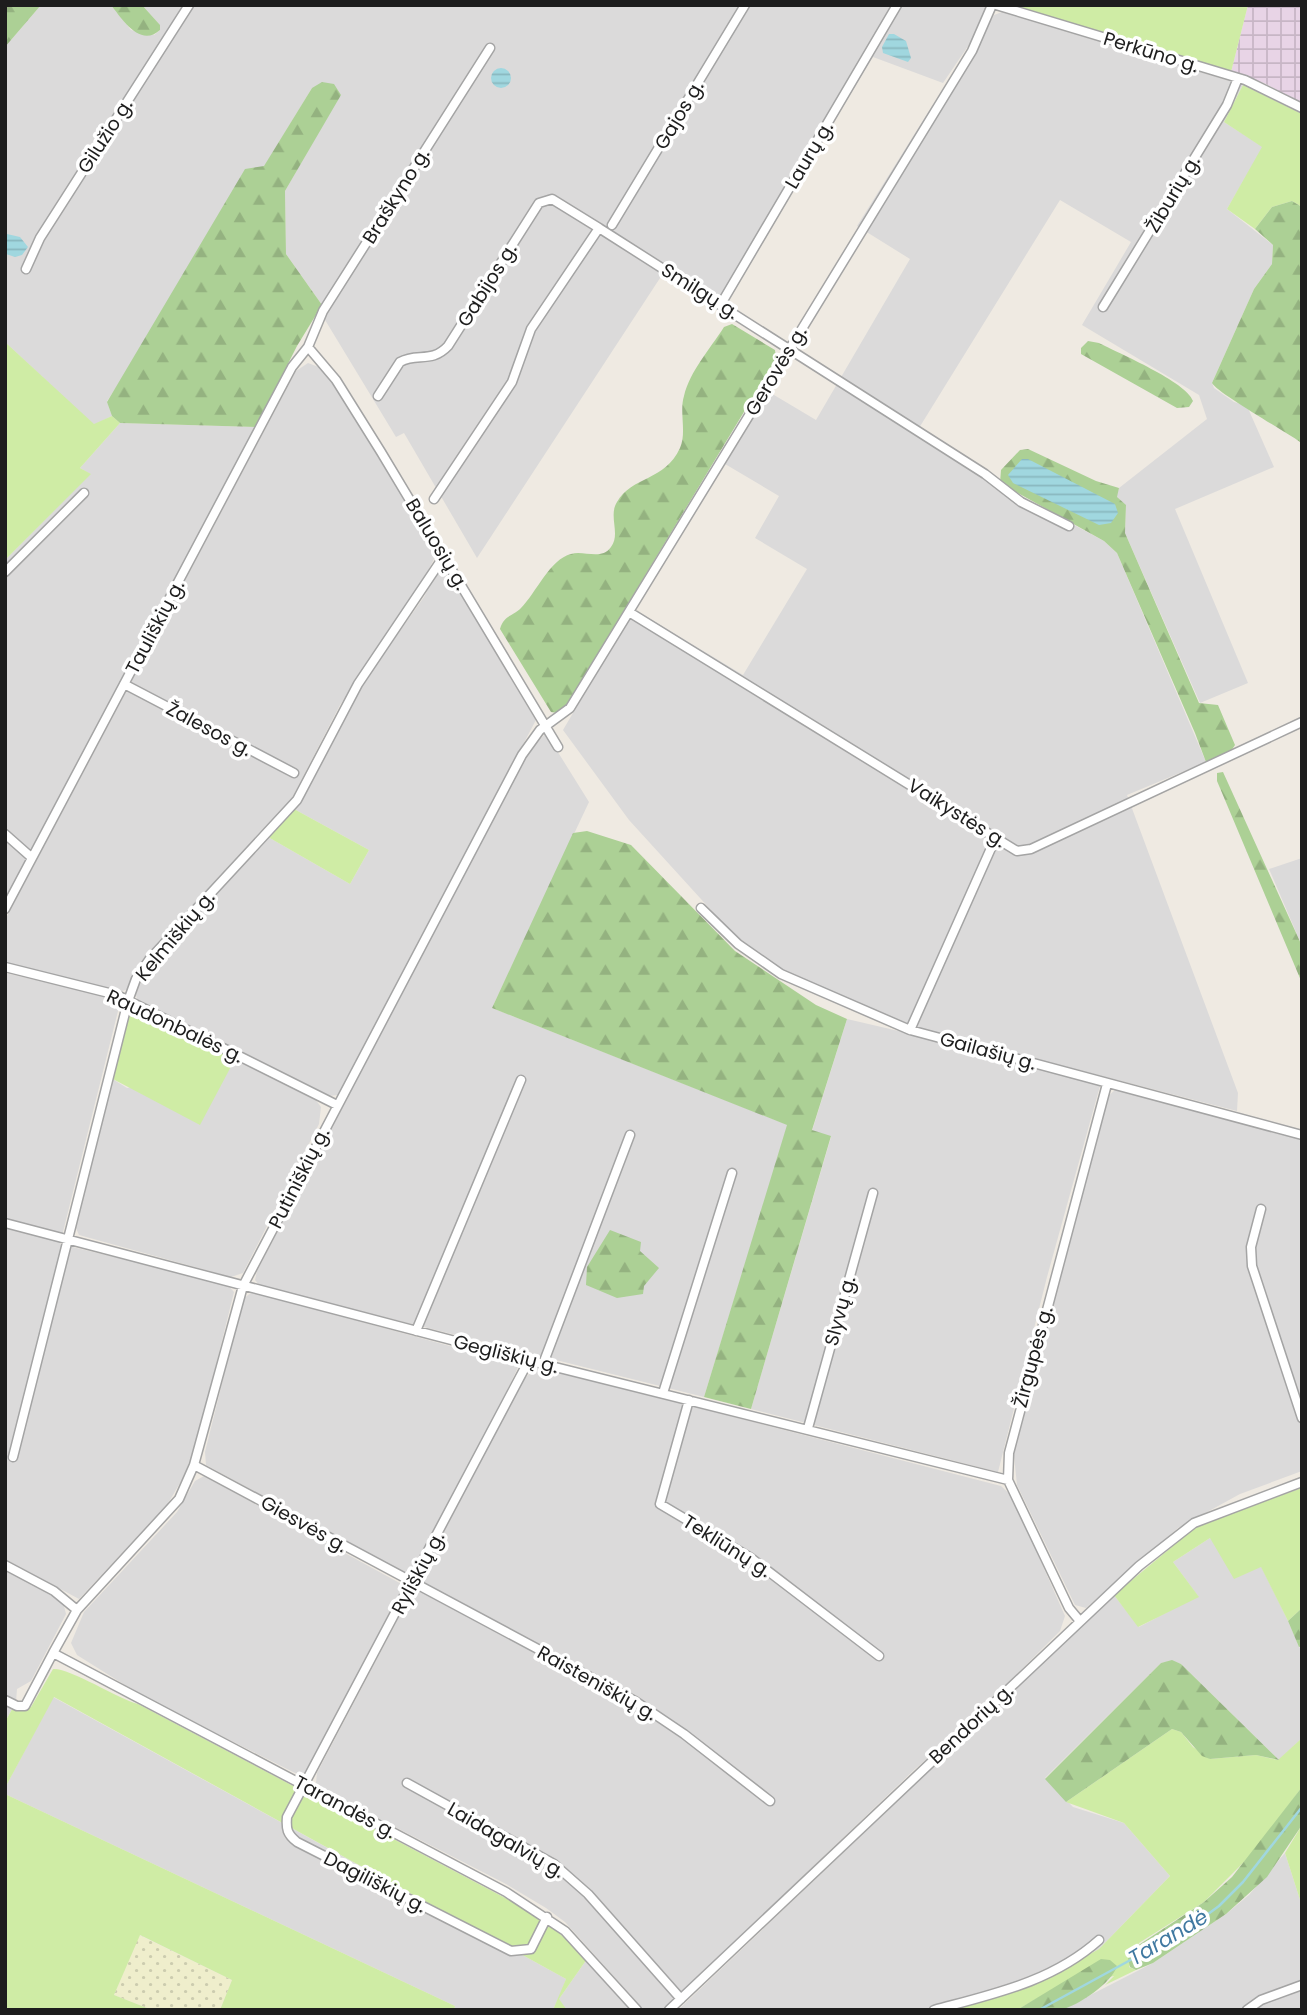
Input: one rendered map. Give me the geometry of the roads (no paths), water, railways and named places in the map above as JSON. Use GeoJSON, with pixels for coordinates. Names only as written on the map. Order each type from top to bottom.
{"type":"FeatureCollection","features":[{"type":"Feature","properties":{"kind":"street","name":"Gilužio g."},"geometry":{"type":"LineString","coordinates":[[26,269],[40,238],[189,5]]}},
{"type":"Feature","properties":{"kind":"street","name":"Gajos g."},"geometry":{"type":"LineString","coordinates":[[612,225],[745,5]]}},
{"type":"Feature","properties":{"kind":"street","name":"Laurų g."},"geometry":{"type":"LineString","coordinates":[[721,304],[897,5]]}},
{"type":"Feature","properties":{"kind":"street","name":"Perkūno g."},"geometry":{"type":"LineString","coordinates":[[994,5],[1238,78],[1302,107]]}},
{"type":"Feature","properties":{"kind":"street","name":"Gerovės g."},"geometry":{"type":"LineString","coordinates":[[546,726],[570,708],[972,51],[994,5]]}},
{"type":"Feature","properties":{"kind":"street","name":"Braškyno g."},"geometry":{"type":"LineString","coordinates":[[308,348],[323,311],[490,48]]}},
{"type":"Feature","properties":{"kind":"street","name":"Žiburių g."},"geometry":{"type":"LineString","coordinates":[[1103,307],[1227,105],[1238,78]]}},
{"type":"Feature","properties":{"kind":"street","name":"Gabijos g."},"geometry":{"type":"LineString","coordinates":[[378,396],[400,362],[428,359],[448,346],[539,204],[552,199],[599,228]]}},
{"type":"Feature","properties":{"kind":"street","name":"Smilgų g."},"geometry":{"type":"LineString","coordinates":[[599,228],[985,474],[1021,502],[1069,526]]}},
{"type":"Feature","properties":{"kind":"street"},"geometry":{"type":"LineString","coordinates":[[434,499],[512,382],[531,329],[599,228]]}},
{"type":"Feature","properties":{"kind":"street","name":"Baluosių g."},"geometry":{"type":"LineString","coordinates":[[308,348],[336,380],[558,747]]}},
{"type":"Feature","properties":{"kind":"street","name":"Tauliškių g."},"geometry":{"type":"LineString","coordinates":[[5,909],[292,367],[308,348]]}},
{"type":"Feature","properties":{"kind":"street"},"geometry":{"type":"LineString","coordinates":[[5,572],[85,493]]}},
{"type":"Feature","properties":{"kind":"street","name":"Kelmiškių g."},"geometry":{"type":"LineString","coordinates":[[13,1457],[128,1001],[136,979],[149,960],[297,800],[358,684],[444,556]]}},
{"type":"Feature","properties":{"kind":"street","name":"Vaikystės g."},"geometry":{"type":"LineString","coordinates":[[629,612],[1017,851],[1031,849],[1302,722]]}},
{"type":"Feature","properties":{"kind":"street","name":"Žalesos g."},"geometry":{"type":"LineString","coordinates":[[124,684],[294,773]]}},
{"type":"Feature","properties":{"kind":"street","name":"Putiniškių g."},"geometry":{"type":"LineString","coordinates":[[53,1653],[77,1610],[171,1510],[194,1465],[243,1286],[522,755],[535,735],[546,726]]}},
{"type":"Feature","properties":{"kind":"street"},"geometry":{"type":"LineString","coordinates":[[5,834],[31,857]]}},
{"type":"Feature","properties":{"kind":"street"},"geometry":{"type":"LineString","coordinates":[[910,1030],[996,837]]}},
{"type":"Feature","properties":{"kind":"street","name":"Gailašių g."},"geometry":{"type":"LineString","coordinates":[[701,908],[738,944],[780,974],[910,1030],[1302,1135]]}},
{"type":"Feature","properties":{"kind":"street","name":"Raudonbalės g."},"geometry":{"type":"LineString","coordinates":[[5,967],[110,993],[337,1105]]}},
{"type":"Feature","properties":{"kind":"street"},"geometry":{"type":"LineString","coordinates":[[416,1331],[521,1080]]}},
{"type":"Feature","properties":{"kind":"street","name":"Žirgupės g."},"geometry":{"type":"LineString","coordinates":[[1008,1480],[1015,1422],[1107,1084]]}},
{"type":"Feature","properties":{"kind":"street"},"geometry":{"type":"LineString","coordinates":[[543,1364],[630,1135]]}},
{"type":"Feature","properties":{"kind":"street"},"geometry":{"type":"LineString","coordinates":[[663,1393],[732,1173]]}},
{"type":"Feature","properties":{"kind":"street","name":"Slyvų g."},"geometry":{"type":"LineString","coordinates":[[808,1428],[873,1193]]}},
{"type":"Feature","properties":{"kind":"street"},"geometry":{"type":"LineString","coordinates":[[1261,1209],[1251,1247],[1252,1266],[1302,1418]]}},
{"type":"Feature","properties":{"kind":"street","name":"Gegliškių g."},"geometry":{"type":"LineString","coordinates":[[5,1223],[543,1364],[1008,1480]]}},
{"type":"Feature","properties":{"kind":"street","name":"Ryliškių g."},"geometry":{"type":"LineString","coordinates":[[305,1786],[529,1360]]}},
{"type":"Feature","properties":{"kind":"street","name":"Tekliūnų g."},"geometry":{"type":"LineString","coordinates":[[690,1400],[660,1504],[751,1558],[879,1656]]}},
{"type":"Feature","properties":{"kind":"street","name":"Giesvės g."},"geometry":{"type":"LineString","coordinates":[[194,1465],[413,1584]]}},
{"type":"Feature","properties":{"kind":"street"},"geometry":{"type":"LineString","coordinates":[[1008,1480],[1069,1608],[1079,1620]]}},
{"type":"Feature","properties":{"kind":"street","name":"Bendorių g."},"geometry":{"type":"LineString","coordinates":[[669,2010],[1139,1566],[1194,1523],[1302,1482]]}},
{"type":"Feature","properties":{"kind":"street"},"geometry":{"type":"LineString","coordinates":[[5,1565],[54,1591],[77,1610]]}},
{"type":"Feature","properties":{"kind":"street","name":"Raisteniškių g."},"geometry":{"type":"LineString","coordinates":[[413,1584],[635,1701],[684,1734],[770,1801]]}},
{"type":"Feature","properties":{"kind":"street"},"geometry":{"type":"LineString","coordinates":[[5,1700],[17,1706],[25,1706],[53,1653]]}},
{"type":"Feature","properties":{"kind":"street","name":"Tarandės g."},"geometry":{"type":"LineString","coordinates":[[53,1653],[506,1892],[547,1917],[584,1949],[637,2010]]}},
{"type":"Feature","properties":{"kind":"street","name":"Laidagalvių g."},"geometry":{"type":"LineString","coordinates":[[407,1783],[554,1864],[605,1912],[681,1999]]}},
{"type":"Feature","properties":{"kind":"street","name":"Dagiliškių g."},"geometry":{"type":"LineString","coordinates":[[305,1786],[287,1817],[289,1835],[511,1951],[531,1948],[547,1917]]}},
{"type":"Feature","properties":{"kind":"street"},"geometry":{"type":"LineString","coordinates":[[934,2010],[1040,1979],[1068,1964],[1099,1940]]}},
{"type":"Feature","properties":{"kind":"street"},"geometry":{"type":"LineString","coordinates":[[1247,2010],[1261,2000],[1302,1985]]}},
{"type":"Feature","properties":{"kind":"water"},"geometry":{"type":"Polygon","coordinates":[[[889,34],[906,41],[911,58],[908,62],[883,53],[882,47],[889,34]]]}},
{"type":"Feature","properties":{"kind":"water"},"geometry":{"type":"Polygon","coordinates":[[[501,68],[508,71],[511,78],[508,85],[501,88],[494,85],[491,78],[494,71],[501,68]]]}},
{"type":"Feature","properties":{"kind":"water"},"geometry":{"type":"Polygon","coordinates":[[[7,234],[20,237],[28,247],[22,255],[15,257],[6,254],[7,234]]]}},
{"type":"Feature","properties":{"kind":"water"},"geometry":{"type":"Polygon","coordinates":[[[1022,459],[1028,459],[1115,504],[1118,513],[1111,523],[1099,525],[1013,483],[1008,475],[1022,459]]]}},
{"type":"Feature","properties":{"kind":"waterway","name":"Tarandė"},"geometry":{"type":"LineString","coordinates":[[1039,2010],[1189,1928],[1219,1906],[1243,1882],[1302,1807]]}}]}
